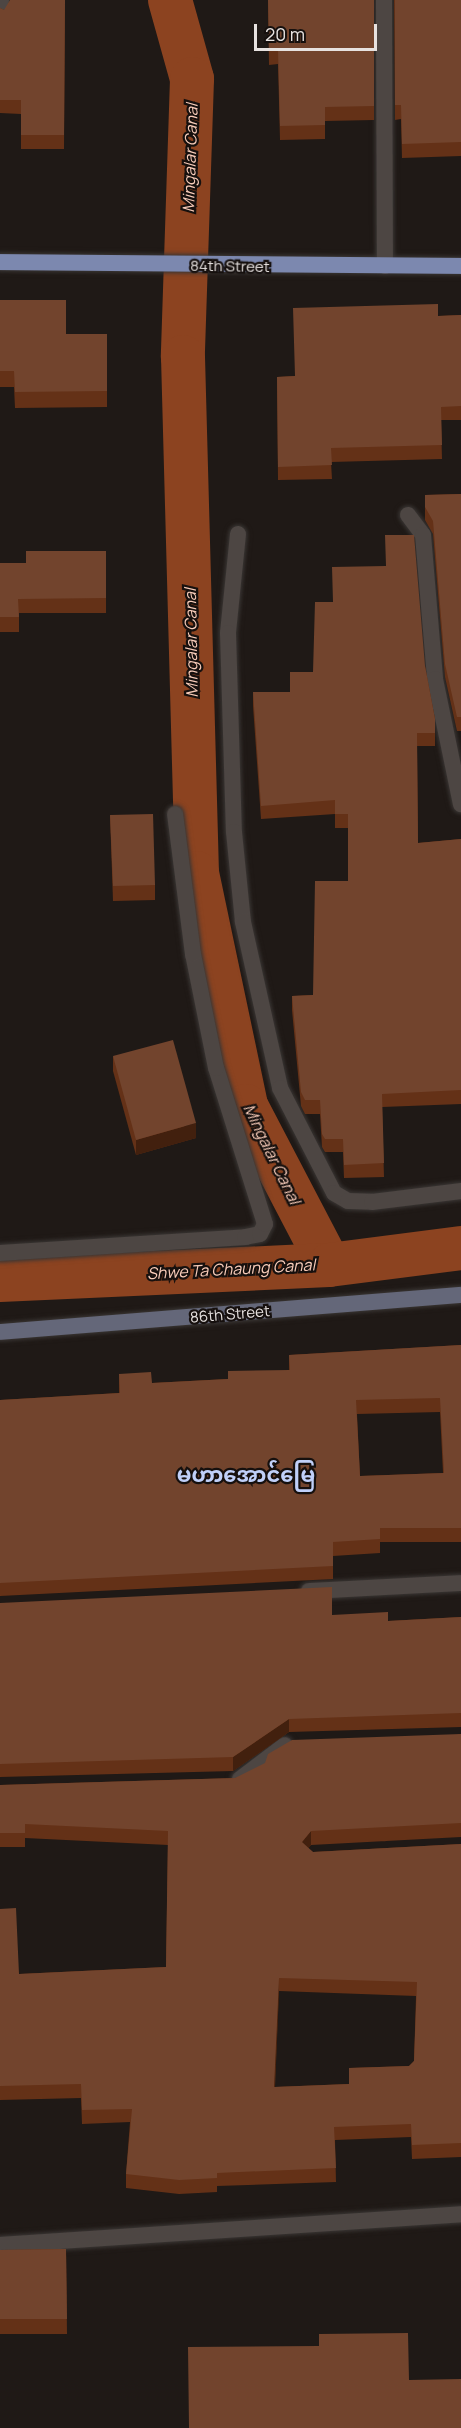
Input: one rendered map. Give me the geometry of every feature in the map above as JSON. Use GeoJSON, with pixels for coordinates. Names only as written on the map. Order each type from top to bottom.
{"type":"FeatureCollection","features":[{"type":"Feature","properties":{"kind":"main road","name":"84th Street"},"geometry":{"type":"LineString","coordinates":[[0,262],[249,266],[461,266]]}},
{"type":"Feature","properties":{"kind":"main road","name":"86th Street"},"geometry":{"type":"LineString","coordinates":[[0,1332],[461,1295]]}},
{"type":"Feature","properties":{"kind":"street"},"geometry":{"type":"LineString","coordinates":[[0,14],[1,0]]}},
{"type":"Feature","properties":{"kind":"street"},"geometry":{"type":"LineString","coordinates":[[384,0],[385,266]]}},
{"type":"Feature","properties":{"kind":"street"},"geometry":{"type":"LineString","coordinates":[[408,515],[423,535],[435,679],[461,804]]}},
{"type":"Feature","properties":{"kind":"street"},"geometry":{"type":"LineString","coordinates":[[238,534],[228,633],[234,832],[243,922],[280,1088],[334,1193],[348,1201],[372,1202],[461,1191]]}},
{"type":"Feature","properties":{"kind":"street"},"geometry":{"type":"LineString","coordinates":[[0,1253],[245,1237],[260,1234],[265,1224],[216,1068],[193,954],[175,814]]}},
{"type":"Feature","properties":{"kind":"street"},"geometry":{"type":"LineString","coordinates":[[296,1592],[461,1583]]}},
{"type":"Feature","properties":{"kind":"street"},"geometry":{"type":"LineString","coordinates":[[225,1781],[255,1773],[260,1761],[289,1743],[301,1742]]}},
{"type":"Feature","properties":{"kind":"street"},"geometry":{"type":"LineString","coordinates":[[0,2245],[461,2214]]}},
{"type":"Feature","properties":{"kind":"building"},"geometry":{"type":"Polygon","coordinates":[[[10,0],[65,0],[64,135],[21,135],[21,100],[0,100],[0,8],[4,10],[10,0]]]}},
{"type":"Feature","properties":{"kind":"building"},"geometry":{"type":"Polygon","coordinates":[[[268,0],[374,0],[374,106],[325,107],[325,125],[280,126],[278,50],[269,50],[268,0]]]}},
{"type":"Feature","properties":{"kind":"building"},"geometry":{"type":"Polygon","coordinates":[[[395,0],[461,0],[461,142],[402,144],[401,105],[395,105],[395,0]]]}},
{"type":"Feature","properties":{"kind":"building"},"geometry":{"type":"Polygon","coordinates":[[[0,300],[66,300],[66,334],[107,334],[107,391],[15,392],[14,371],[0,371],[0,300]]]}},
{"type":"Feature","properties":{"kind":"building"},"geometry":{"type":"Polygon","coordinates":[[[438,304],[438,316],[461,315],[461,406],[441,407],[442,445],[331,448],[332,465],[278,467],[277,377],[295,376],[293,308],[438,304]]]}},
{"type":"Feature","properties":{"kind":"building"},"geometry":{"type":"Polygon","coordinates":[[[461,494],[461,717],[457,717],[445,664],[433,521],[425,507],[425,495],[461,494]]]}},
{"type":"Feature","properties":{"kind":"building"},"geometry":{"type":"Polygon","coordinates":[[[385,535],[414,535],[425,666],[435,719],[435,733],[417,733],[418,843],[461,839],[461,1090],[382,1094],[384,1163],[344,1165],[343,1139],[325,1139],[322,1134],[320,1100],[305,1100],[301,1092],[292,996],[313,995],[315,881],[348,881],[348,814],[335,814],[335,800],[261,806],[253,692],[290,692],[290,672],[313,672],[315,602],[333,602],[332,567],[386,566],[385,535]]]}},
{"type":"Feature","properties":{"kind":"building"},"geometry":{"type":"Polygon","coordinates":[[[26,551],[106,551],[106,598],[18,599],[19,617],[0,617],[0,563],[26,563],[26,551]]]}},
{"type":"Feature","properties":{"kind":"building"},"geometry":{"type":"Polygon","coordinates":[[[153,814],[155,885],[113,886],[110,815],[153,814]]]}},
{"type":"Feature","properties":{"kind":"building"},"geometry":{"type":"Polygon","coordinates":[[[173,1040],[196,1123],[136,1140],[113,1056],[173,1040]]]}},
{"type":"Feature","properties":{"kind":"building"},"geometry":{"type":"Polygon","coordinates":[[[461,1345],[461,1528],[380,1528],[380,1539],[333,1542],[333,1566],[0,1583],[0,1400],[120,1393],[119,1374],[151,1372],[152,1383],[228,1379],[228,1371],[290,1370],[289,1355],[461,1345]],[[440,1398],[356,1400],[360,1476],[444,1473],[440,1398]]]}},
{"type":"Feature","properties":{"kind":"building"},"geometry":{"type":"Polygon","coordinates":[[[332,1587],[332,1615],[388,1612],[388,1621],[461,1617],[461,1713],[289,1719],[233,1757],[0,1764],[0,1603],[332,1587]]]}},
{"type":"Feature","properties":{"kind":"building"},"geometry":{"type":"Polygon","coordinates":[[[461,1734],[461,1823],[311,1831],[302,1842],[313,1852],[461,1844],[461,2143],[412,2145],[411,2124],[334,2127],[336,2168],[217,2173],[217,2178],[179,2180],[126,2174],[132,2109],[82,2110],[81,2084],[0,2086],[0,1909],[16,1908],[19,1974],[166,1967],[168,1831],[25,1824],[25,1833],[0,1833],[0,1785],[235,1778],[265,1763],[268,1754],[292,1740],[461,1734]],[[279,1978],[274,2087],[349,2084],[349,2068],[409,2066],[414,2061],[417,1982],[279,1978]]]}},
{"type":"Feature","properties":{"kind":"building"},"geometry":{"type":"Polygon","coordinates":[[[66,2249],[67,2319],[0,2319],[0,2250],[66,2249]]]}},
{"type":"Feature","properties":{"kind":"building"},"geometry":{"type":"Polygon","coordinates":[[[408,2333],[409,2380],[461,2379],[461,2428],[189,2428],[188,2347],[319,2346],[319,2334],[408,2333]]]}},
{"type":"Feature","properties":{"kind":"waterway","name":"Mingalar Canal"},"geometry":{"type":"LineString","coordinates":[[170,0],[192,79],[183,357],[197,873],[246,1106],[329,1265]]}},
{"type":"Feature","properties":{"kind":"waterway","name":"Shwe Ta Chaung Canal"},"geometry":{"type":"LineString","coordinates":[[0,1280],[329,1265],[461,1248]]}},
{"type":"Feature","properties":{"kind":"district","name":"မဟာအောင်မြေ"},"geometry":{"type":"Point","coordinates":[246,1474]}}]}
